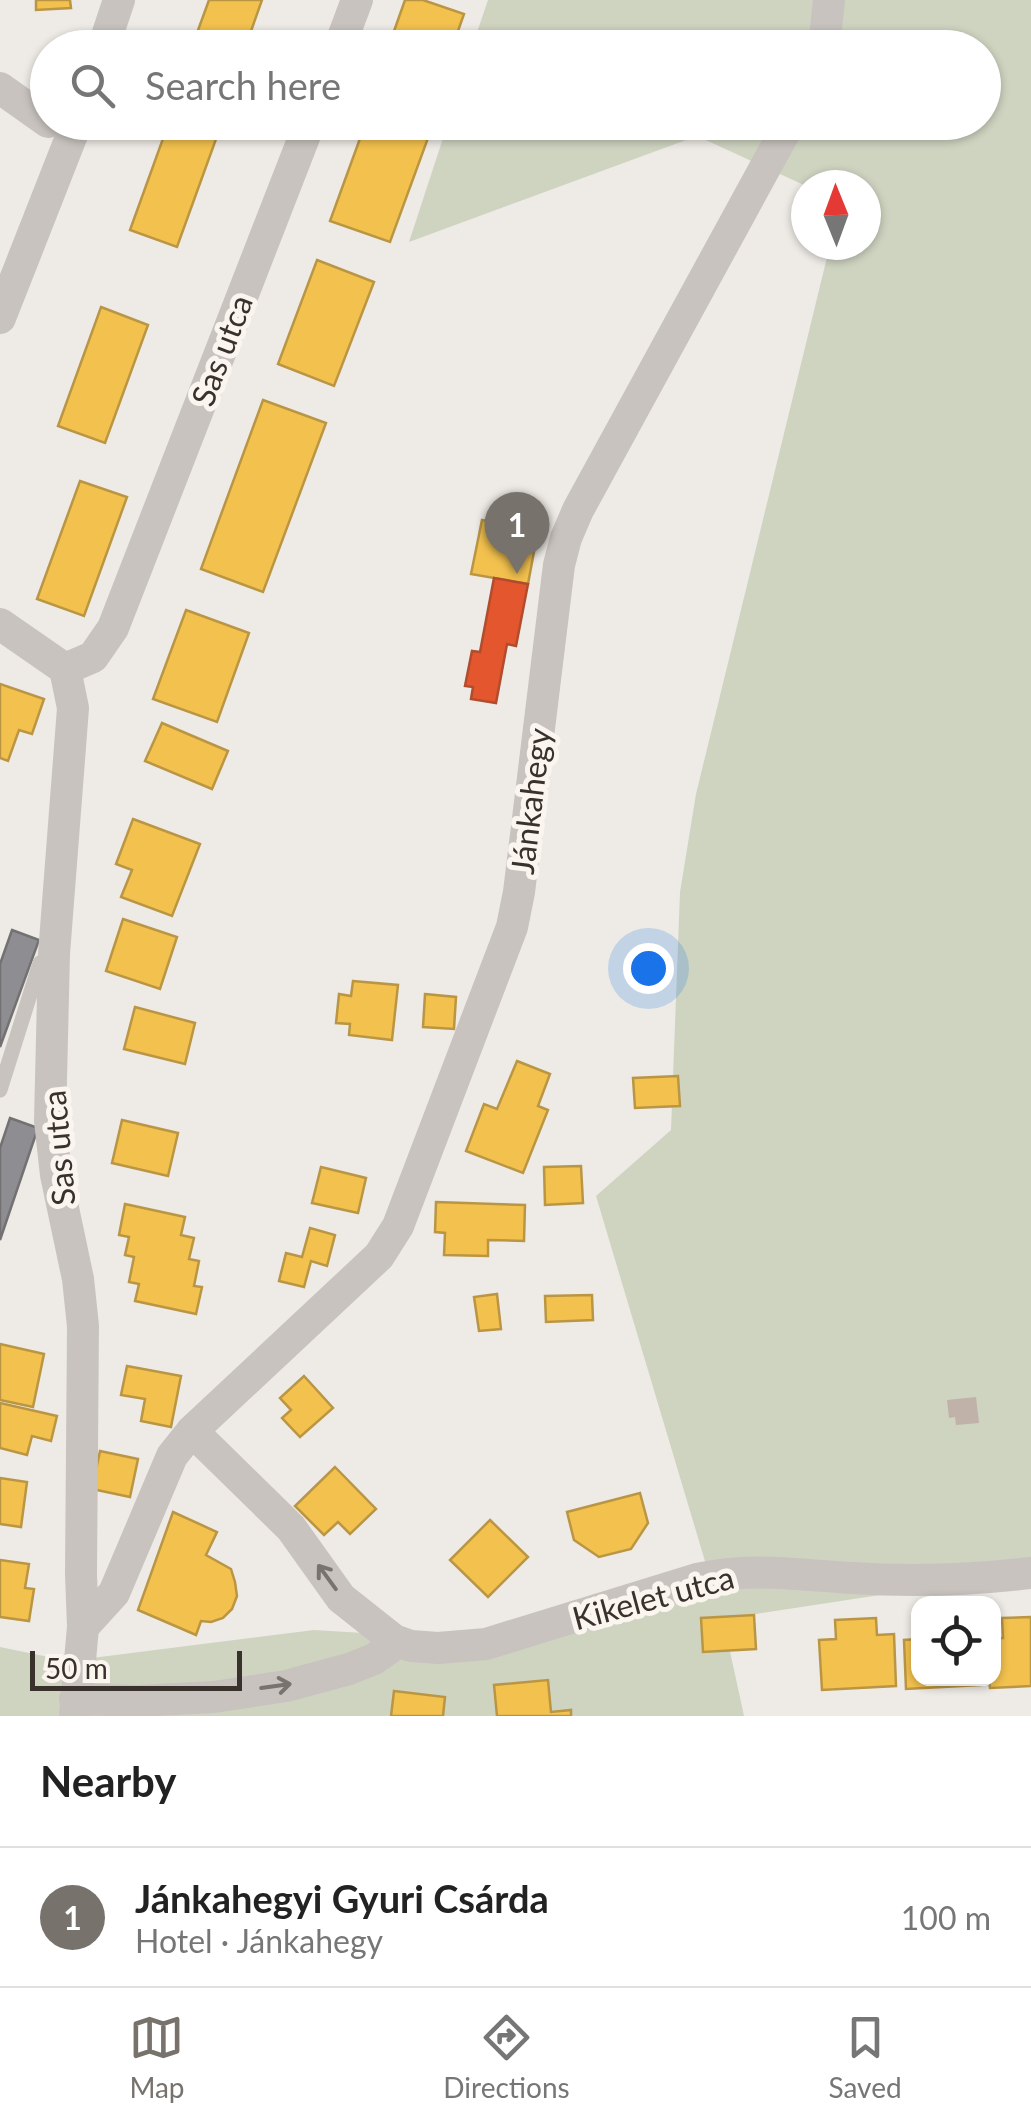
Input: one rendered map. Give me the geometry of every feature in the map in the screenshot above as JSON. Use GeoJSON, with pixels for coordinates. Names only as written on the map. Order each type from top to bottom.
{"type":"FeatureCollection","features":[{"type":"Feature","properties":{"kind":"street"},"geometry":{"type":"LineString","coordinates":[[109,30],[119,0]]}},
{"type":"Feature","properties":{"kind":"street"},"geometry":{"type":"LineString","coordinates":[[346,30],[357,0]]}},
{"type":"Feature","properties":{"kind":"street"},"geometry":{"type":"LineString","coordinates":[[826,30],[829,0]]}},
{"type":"Feature","properties":{"kind":"street"},"geometry":{"type":"LineString","coordinates":[[0,88],[30,107]]}},
{"type":"Feature","properties":{"kind":"street"},"geometry":{"type":"LineString","coordinates":[[0,318],[57,140]]}},
{"type":"Feature","properties":{"kind":"street","name":"Sas utca"},"geometry":{"type":"LineString","coordinates":[[75,1708],[83,1627],[83,1326],[50,1122],[54,954],[73,708],[65,669],[93,657],[113,628],[303,140]]}},
{"type":"Feature","properties":{"kind":"street","name":"Jánkahegy"},"geometry":{"type":"LineString","coordinates":[[83,1627],[114,1594],[172,1456],[192,1430],[380,1256],[398,1226],[512,928],[520,892],[558,565],[566,538],[780,140]]}},
{"type":"Feature","properties":{"kind":"street"},"geometry":{"type":"LineString","coordinates":[[0,624],[65,669]]}},
{"type":"Feature","properties":{"kind":"street"},"geometry":{"type":"LineString","coordinates":[[75,1708],[214,1697],[286,1686],[349,1670],[398,1642],[342,1598],[292,1528],[192,1430]]}},
{"type":"Feature","properties":{"kind":"street","name":"Kikelet utca"},"geometry":{"type":"LineString","coordinates":[[398,1642],[438,1648],[486,1644],[729,1572],[924,1580],[1031,1573]]}},
{"type":"Feature","properties":{"kind":"lane"},"geometry":{"type":"LineString","coordinates":[[0,1090],[40,964],[54,954]]}},
{"type":"Feature","properties":{"kind":"green space"},"geometry":{"type":"Polygon","coordinates":[[[488,0],[1031,0],[1031,1572],[723,1619],[744,1716],[0,1716],[0,1647],[68,1661],[314,1630],[479,1640],[713,1588],[596,1196],[671,1130],[680,892],[696,794],[826,260],[881,260],[881,170],[791,170],[791,179],[706,140],[1001,140],[1001,30],[478,30],[488,0]]]}},
{"type":"Feature","properties":{"kind":"green space"},"geometry":{"type":"Polygon","coordinates":[[[442,140],[686,140],[409,242],[442,140]]]}},
{"type":"Feature","properties":{"kind":"building: Homes"},"geometry":{"type":"Polygon","coordinates":[[[36,0],[70,0],[71,8],[36,10],[36,0]]]}},
{"type":"Feature","properties":{"kind":"building: Homes"},"geometry":{"type":"Polygon","coordinates":[[[209,0],[262,0],[251,30],[198,30],[209,0]]]}},
{"type":"Feature","properties":{"kind":"building: Homes"},"geometry":{"type":"Polygon","coordinates":[[[405,0],[423,0],[464,14],[458,30],[394,30],[405,0]]]}},
{"type":"Feature","properties":{"kind":"building: Homes"},"geometry":{"type":"Polygon","coordinates":[[[162,140],[216,140],[177,247],[130,230],[162,140]]]}},
{"type":"Feature","properties":{"kind":"building: Homes"},"geometry":{"type":"Polygon","coordinates":[[[359,140],[427,140],[390,242],[330,221],[359,140]]]}},
{"type":"Feature","properties":{"kind":"building: Homes"},"geometry":{"type":"Polygon","coordinates":[[[317,260],[374,282],[334,386],[278,364],[317,260]]]}},
{"type":"Feature","properties":{"kind":"building: Homes"},"geometry":{"type":"Polygon","coordinates":[[[101,307],[148,325],[105,443],[58,426],[101,307]]]}},
{"type":"Feature","properties":{"kind":"building: Homes"},"geometry":{"type":"Polygon","coordinates":[[[263,400],[326,423],[263,592],[201,569],[263,400]]]}},
{"type":"Feature","properties":{"kind":"building: Homes"},"geometry":{"type":"Polygon","coordinates":[[[80,481],[127,497],[84,616],[37,599],[80,481]]]}},
{"type":"Feature","properties":{"kind":"building: Homes"},"geometry":{"type":"Polygon","coordinates":[[[482,520],[538,530],[528,584],[471,574],[482,520]]]}},
{"type":"Feature","properties":{"kind":"building: Homes"},"geometry":{"type":"Polygon","coordinates":[[[186,610],[249,633],[217,722],[153,699],[186,610]]]}},
{"type":"Feature","properties":{"kind":"building: Homes"},"geometry":{"type":"Polygon","coordinates":[[[0,684],[44,699],[32,734],[19,730],[8,761],[0,758],[0,684]]]}},
{"type":"Feature","properties":{"kind":"building: Homes"},"geometry":{"type":"Polygon","coordinates":[[[162,723],[228,751],[212,789],[145,761],[162,723]]]}},
{"type":"Feature","properties":{"kind":"building: Homes"},"geometry":{"type":"Polygon","coordinates":[[[133,819],[200,844],[172,916],[121,897],[132,870],[116,864],[133,819]]]}},
{"type":"Feature","properties":{"kind":"building: Homes"},"geometry":{"type":"Polygon","coordinates":[[[123,919],[177,937],[160,989],[106,971],[123,919]]]}},
{"type":"Feature","properties":{"kind":"building: Homes"},"geometry":{"type":"Polygon","coordinates":[[[353,981],[398,985],[392,1040],[349,1035],[350,1024],[336,1023],[339,994],[351,996],[353,981]]]}},
{"type":"Feature","properties":{"kind":"building: Homes"},"geometry":{"type":"Polygon","coordinates":[[[425,994],[456,997],[454,1029],[423,1027],[425,994]]]}},
{"type":"Feature","properties":{"kind":"building: Homes"},"geometry":{"type":"Polygon","coordinates":[[[135,1007],[195,1023],[185,1064],[124,1049],[135,1007]]]}},
{"type":"Feature","properties":{"kind":"building: Homes"},"geometry":{"type":"Polygon","coordinates":[[[517,1061],[550,1074],[538,1106],[548,1110],[523,1173],[466,1151],[484,1104],[497,1109],[517,1061]]]}},
{"type":"Feature","properties":{"kind":"building: Homes"},"geometry":{"type":"Polygon","coordinates":[[[678,1076],[680,1106],[635,1108],[633,1078],[678,1076]]]}},
{"type":"Feature","properties":{"kind":"building: Homes"},"geometry":{"type":"Polygon","coordinates":[[[122,1120],[178,1133],[168,1176],[112,1163],[122,1120]]]}},
{"type":"Feature","properties":{"kind":"building: Homes"},"geometry":{"type":"Polygon","coordinates":[[[581,1166],[583,1203],[545,1205],[544,1167],[581,1166]]]}},
{"type":"Feature","properties":{"kind":"building: Homes"},"geometry":{"type":"Polygon","coordinates":[[[321,1167],[366,1178],[358,1213],[312,1203],[321,1167]]]}},
{"type":"Feature","properties":{"kind":"building: Homes"},"geometry":{"type":"Polygon","coordinates":[[[436,1202],[525,1205],[524,1241],[488,1240],[488,1256],[444,1255],[445,1233],[435,1232],[436,1202]]]}},
{"type":"Feature","properties":{"kind":"building: Homes"},"geometry":{"type":"Polygon","coordinates":[[[125,1204],[185,1217],[181,1235],[194,1238],[189,1259],[199,1261],[194,1286],[202,1287],[196,1314],[135,1301],[139,1284],[129,1282],[134,1257],[125,1255],[129,1237],[119,1235],[125,1204]]]}},
{"type":"Feature","properties":{"kind":"building: Homes"},"geometry":{"type":"Polygon","coordinates":[[[310,1228],[335,1235],[327,1266],[311,1261],[304,1287],[279,1281],[286,1253],[302,1257],[310,1228]]]}},
{"type":"Feature","properties":{"kind":"building: Homes"},"geometry":{"type":"Polygon","coordinates":[[[497,1294],[501,1329],[479,1331],[474,1297],[497,1294]]]}},
{"type":"Feature","properties":{"kind":"building: Homes"},"geometry":{"type":"Polygon","coordinates":[[[592,1295],[593,1320],[546,1322],[545,1296],[592,1295]]]}},
{"type":"Feature","properties":{"kind":"building: Homes"},"geometry":{"type":"Polygon","coordinates":[[[0,1344],[44,1354],[33,1407],[0,1400],[0,1344]]]}},
{"type":"Feature","properties":{"kind":"building: Homes"},"geometry":{"type":"Polygon","coordinates":[[[127,1366],[181,1376],[171,1427],[141,1421],[145,1399],[121,1395],[127,1366]]]}},
{"type":"Feature","properties":{"kind":"building: Homes"},"geometry":{"type":"Polygon","coordinates":[[[304,1376],[333,1408],[300,1437],[282,1418],[291,1410],[280,1398],[304,1376]]]}},
{"type":"Feature","properties":{"kind":"building: Homes"},"geometry":{"type":"Polygon","coordinates":[[[0,1403],[57,1416],[51,1441],[32,1436],[27,1455],[0,1448],[0,1403]]]}},
{"type":"Feature","properties":{"kind":"building: Homes"},"geometry":{"type":"Polygon","coordinates":[[[100,1451],[138,1459],[130,1497],[92,1489],[100,1451]]]}},
{"type":"Feature","properties":{"kind":"building: Homes"},"geometry":{"type":"Polygon","coordinates":[[[335,1467],[376,1509],[350,1534],[338,1522],[324,1535],[295,1506],[335,1467]]]}},
{"type":"Feature","properties":{"kind":"building: Homes"},"geometry":{"type":"Polygon","coordinates":[[[0,1478],[27,1482],[21,1527],[0,1524],[0,1478]]]}},
{"type":"Feature","properties":{"kind":"building: Homes"},"geometry":{"type":"Polygon","coordinates":[[[640,1493],[648,1523],[631,1549],[599,1557],[574,1540],[567,1512],[640,1493]]]}},
{"type":"Feature","properties":{"kind":"building: Homes"},"geometry":{"type":"Polygon","coordinates":[[[173,1512],[217,1532],[206,1555],[231,1569],[235,1582],[237,1596],[232,1609],[223,1618],[201,1621],[196,1635],[138,1610],[173,1512]]]}},
{"type":"Feature","properties":{"kind":"building: Homes"},"geometry":{"type":"Polygon","coordinates":[[[490,1520],[528,1557],[488,1597],[450,1560],[490,1520]]]}},
{"type":"Feature","properties":{"kind":"building: Homes"},"geometry":{"type":"Polygon","coordinates":[[[0,1560],[29,1564],[25,1588],[34,1589],[29,1621],[0,1617],[0,1560]]]}},
{"type":"Feature","properties":{"kind":"building: Homes"},"geometry":{"type":"Polygon","coordinates":[[[754,1615],[756,1649],[703,1652],[701,1618],[754,1615]]]}},
{"type":"Feature","properties":{"kind":"building: Homes"},"geometry":{"type":"Polygon","coordinates":[[[1031,1617],[1031,1686],[990,1688],[1001,1686],[1002,1618],[1031,1617]]]}},
{"type":"Feature","properties":{"kind":"building: Homes"},"geometry":{"type":"Polygon","coordinates":[[[876,1618],[877,1635],[894,1634],[896,1686],[822,1690],[819,1640],[836,1639],[835,1620],[876,1618]]]}},
{"type":"Feature","properties":{"kind":"building: Homes"},"geometry":{"type":"Polygon","coordinates":[[[904,1640],[911,1640],[911,1686],[962,1686],[906,1689],[904,1640]]]}},
{"type":"Feature","properties":{"kind":"building: Homes"},"geometry":{"type":"Polygon","coordinates":[[[548,1680],[551,1712],[571,1710],[571,1716],[497,1716],[494,1685],[548,1680]]]}},
{"type":"Feature","properties":{"kind":"building: Homes"},"geometry":{"type":"Polygon","coordinates":[[[394,1691],[445,1697],[443,1716],[391,1716],[394,1691]]]}},
{"type":"Feature","properties":{"kind":"building: Shops"},"geometry":{"type":"Polygon","coordinates":[[[494,578],[528,584],[516,646],[507,644],[496,703],[471,699],[473,687],[465,686],[472,651],[480,652],[494,578]]]}},
{"type":"Feature","properties":{"kind":"building: Industry"},"geometry":{"type":"Polygon","coordinates":[[[12,930],[39,940],[0,1047],[0,964],[12,930]]]}},
{"type":"Feature","properties":{"kind":"building: Industry"},"geometry":{"type":"Polygon","coordinates":[[[10,1118],[38,1128],[0,1240],[0,1148],[10,1118]]]}},
{"type":"Feature","properties":{"kind":"building: Other"},"geometry":{"type":"Polygon","coordinates":[[[976,1397],[979,1423],[956,1425],[955,1417],[949,1418],[947,1400],[976,1397]]]}},
{"type":"Feature","properties":{"kind":"place","name":"Jánkahegyi Gyuri Csárda"},"geometry":{"type":"Point","coordinates":[517,574]}}]}
